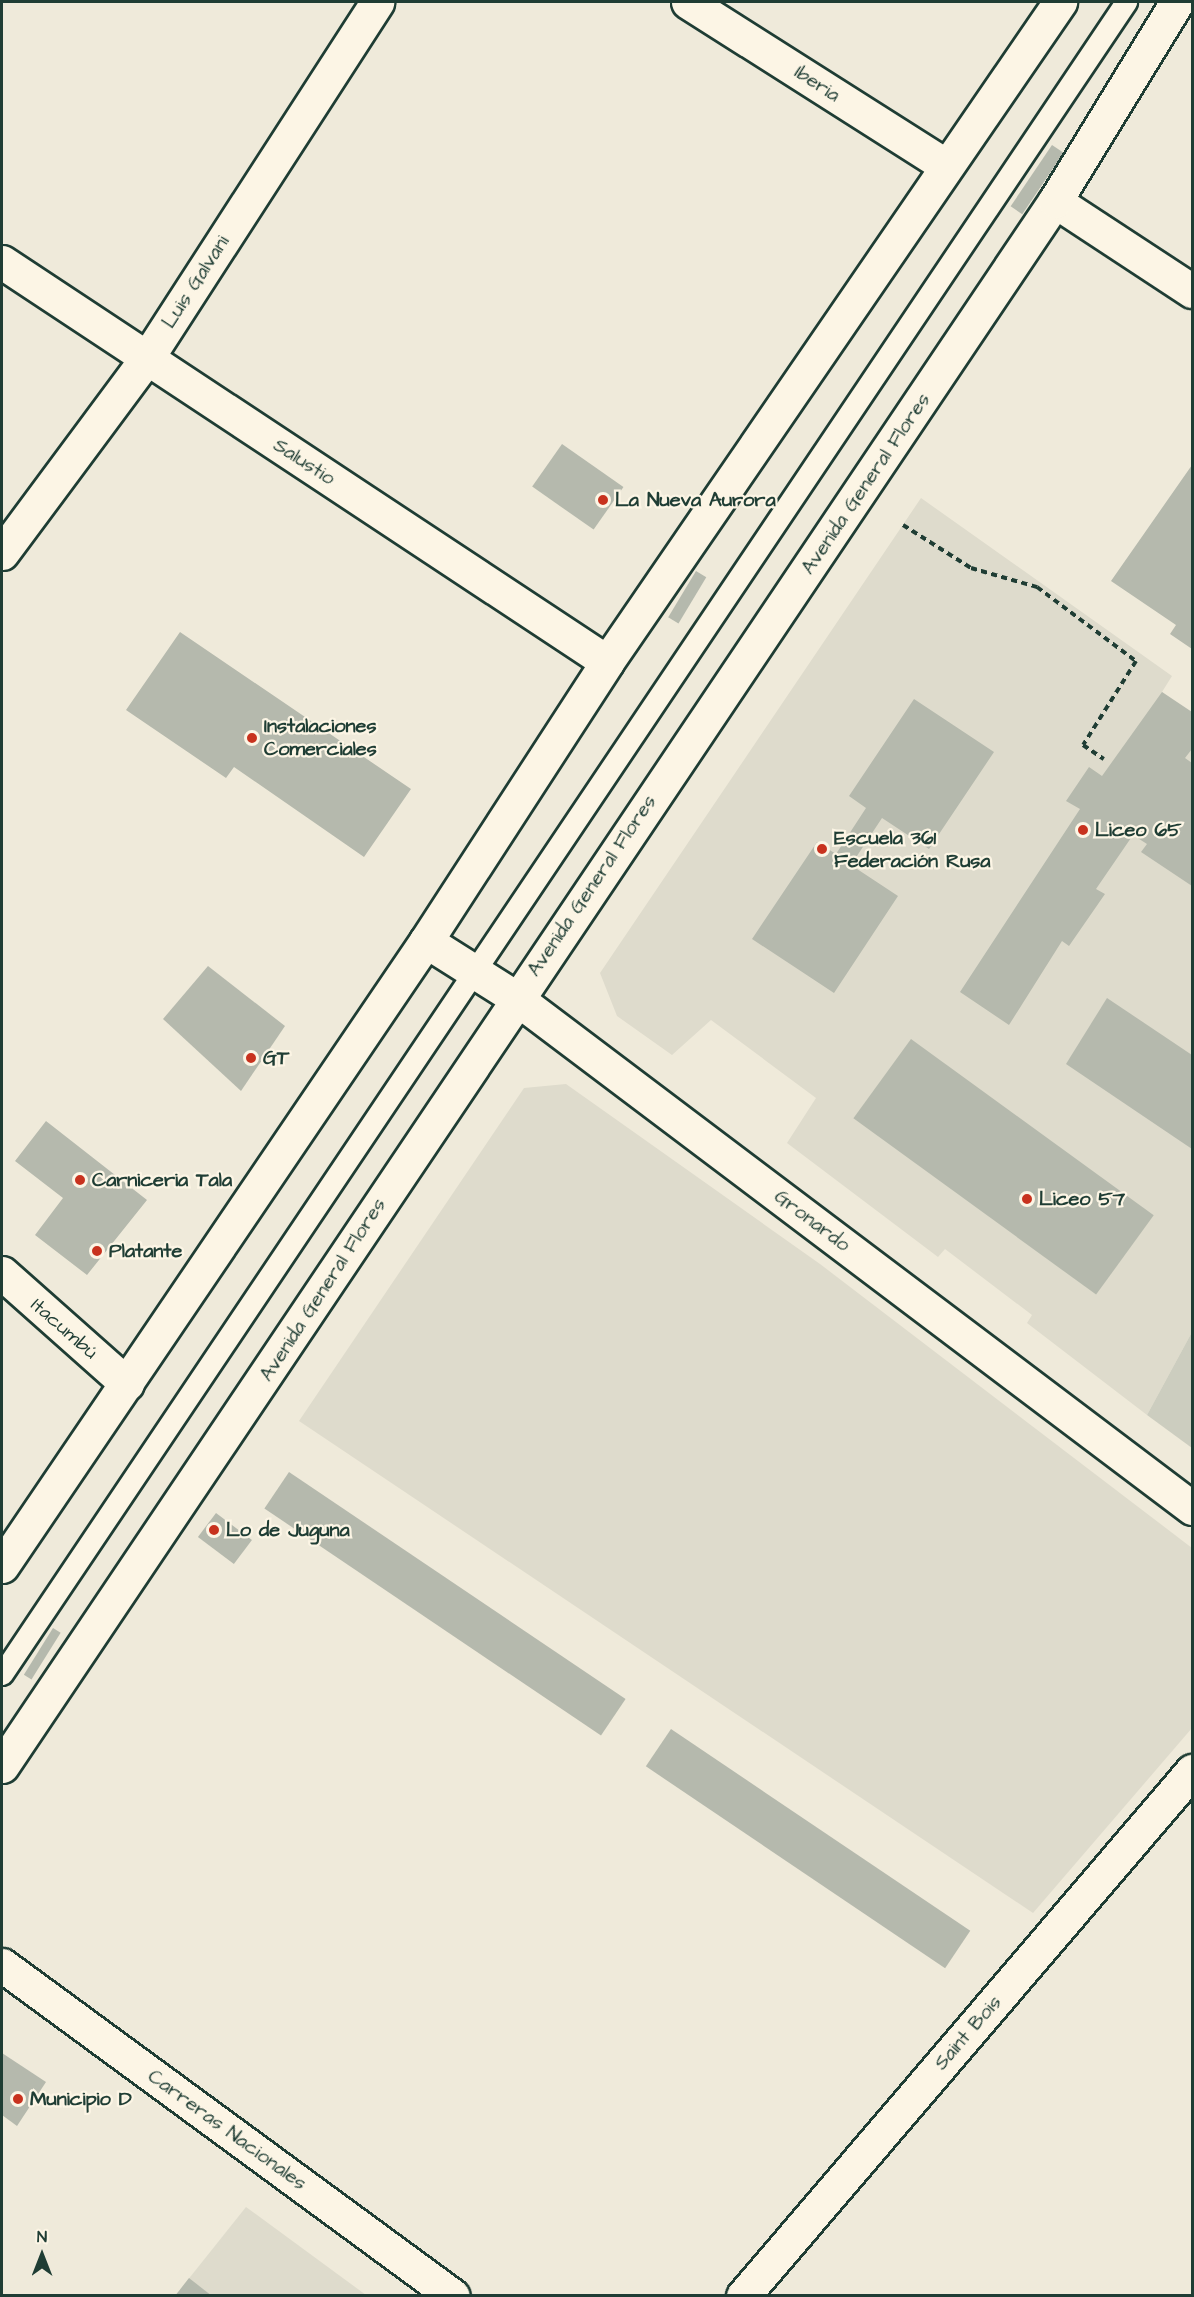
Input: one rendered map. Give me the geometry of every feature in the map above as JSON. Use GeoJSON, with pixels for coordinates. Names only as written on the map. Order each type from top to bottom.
{"type":"FeatureCollection","features":[{"type":"Feature","properties":{"kind":"street","name":"Luis Galvani"},"geometry":{"type":"LineString","coordinates":[[2,553],[147,358],[377,2]]}},
{"type":"Feature","properties":{"kind":"street","name":"Iberia"},"geometry":{"type":"LineString","coordinates":[[688,2],[946,166]]}},
{"type":"Feature","properties":{"kind":"street"},"geometry":{"type":"LineString","coordinates":[[2,1566],[426,941],[607,662],[1060,2]]}},
{"type":"Feature","properties":{"kind":"street","name":"Avenida General Flores"},"geometry":{"type":"LineString","coordinates":[[2,1766],[224,1439],[516,998],[1055,201],[1177,2]]}},
{"type":"Feature","properties":{"kind":"street"},"geometry":{"type":"LineString","coordinates":[[1055,201],[1192,291]]}},
{"type":"Feature","properties":{"kind":"street","name":"Salustio"},"geometry":{"type":"LineString","coordinates":[[2,262],[607,662]]}},
{"type":"Feature","properties":{"kind":"street","name":"Gronardo"},"geometry":{"type":"LineString","coordinates":[[426,941],[516,998],[1192,1508]]}},
{"type":"Feature","properties":{"kind":"street","name":"Itacumbú"},"geometry":{"type":"LineString","coordinates":[[2,1274],[127,1384]]}},
{"type":"Feature","properties":{"kind":"street","name":"Saint Bois"},"geometry":{"type":"LineString","coordinates":[[743,2295],[1192,1771]]}},
{"type":"Feature","properties":{"kind":"street","name":"Carreras Nacionales"},"geometry":{"type":"LineString","coordinates":[[2,1965],[453,2295]]}},
{"type":"Feature","properties":{"kind":"lane"},"geometry":{"type":"LineString","coordinates":[[2,1674],[476,973],[1126,2]]}},
{"type":"Feature","properties":{"kind":"path"},"geometry":{"type":"LineString","coordinates":[[903,525],[971,568],[1038,587],[1136,661],[1083,746],[1104,759]]}},
{"type":"Feature","properties":{"kind":"shaded area"},"geometry":{"type":"Polygon","coordinates":[[[921,498],[1172,676],[1162,692],[1192,713],[1192,1332],[1147,1415],[1027,1323],[1032,1315],[945,1249],[938,1257],[787,1143],[816,1098],[711,1020],[672,1055],[617,1016],[600,973],[921,498]]]}},
{"type":"Feature","properties":{"kind":"shaded area"},"geometry":{"type":"Polygon","coordinates":[[[566,1084],[820,1264],[1192,1548],[1192,1728],[1033,1913],[299,1421],[524,1088],[566,1084]]]}},
{"type":"Feature","properties":{"kind":"shaded area"},"geometry":{"type":"Polygon","coordinates":[[[1192,1332],[1192,1448],[1147,1415],[1192,1332]]]}},
{"type":"Feature","properties":{"kind":"shaded area"},"geometry":{"type":"Polygon","coordinates":[[[246,2207],[366,2295],[175,2296],[246,2207]]]}},
{"type":"Feature","properties":{"kind":"building"},"geometry":{"type":"Polygon","coordinates":[[[1052,145],[1064,153],[1022,214],[1011,206],[1052,145]]]}},
{"type":"Feature","properties":{"kind":"building"},"geometry":{"type":"Polygon","coordinates":[[[562,444],[623,487],[594,530],[532,487],[562,444]]]}},
{"type":"Feature","properties":{"kind":"building"},"geometry":{"type":"Polygon","coordinates":[[[1192,465],[1192,649],[1170,634],[1176,625],[1111,581],[1192,465]]]}},
{"type":"Feature","properties":{"kind":"building"},"geometry":{"type":"Polygon","coordinates":[[[696,571],[706,577],[678,623],[668,617],[696,571]]]}},
{"type":"Feature","properties":{"kind":"building","name":"Instalaciones Comerciales"},"geometry":{"type":"Polygon","coordinates":[[[180,632],[411,789],[364,857],[234,767],[226,778],[126,710],[180,632]]]}},
{"type":"Feature","properties":{"kind":"building"},"geometry":{"type":"Polygon","coordinates":[[[1162,692],[1192,712],[1192,749],[1185,758],[1192,763],[1192,886],[1141,852],[1147,844],[1133,835],[1096,889],[1105,894],[1069,946],[1062,941],[1009,1025],[960,992],[1080,809],[1066,801],[1089,767],[1102,776],[1162,692]]]}},
{"type":"Feature","properties":{"kind":"building"},"geometry":{"type":"Polygon","coordinates":[[[914,699],[994,752],[929,849],[882,818],[851,865],[898,896],[834,993],[752,939],[817,842],[836,854],[866,808],[849,796],[914,699]]]}},
{"type":"Feature","properties":{"kind":"building"},"geometry":{"type":"Polygon","coordinates":[[[208,966],[285,1026],[241,1091],[163,1019],[208,966]]]}},
{"type":"Feature","properties":{"kind":"building"},"geometry":{"type":"Polygon","coordinates":[[[1107,998],[1192,1055],[1192,1149],[1066,1064],[1107,998]]]}},
{"type":"Feature","properties":{"kind":"building"},"geometry":{"type":"Polygon","coordinates":[[[911,1039],[1154,1215],[1096,1295],[853,1118],[911,1039]]]}},
{"type":"Feature","properties":{"kind":"building","name":"Carniceria Tala"},"geometry":{"type":"Polygon","coordinates":[[[46,1121],[147,1200],[87,1275],[35,1235],[63,1198],[15,1161],[46,1121]]]}},
{"type":"Feature","properties":{"kind":"building"},"geometry":{"type":"Polygon","coordinates":[[[289,1472],[626,1699],[601,1736],[264,1508],[289,1472]]]}},
{"type":"Feature","properties":{"kind":"building"},"geometry":{"type":"Polygon","coordinates":[[[216,1513],[252,1540],[234,1564],[198,1537],[216,1513]]]}},
{"type":"Feature","properties":{"kind":"building"},"geometry":{"type":"Polygon","coordinates":[[[53,1628],[61,1633],[31,1679],[24,1675],[53,1628]]]}},
{"type":"Feature","properties":{"kind":"building"},"geometry":{"type":"Polygon","coordinates":[[[671,1729],[970,1931],[945,1968],[646,1766],[671,1729]]]}},
{"type":"Feature","properties":{"kind":"building","name":"Municipio D"},"geometry":{"type":"Polygon","coordinates":[[[2,2053],[46,2082],[17,2126],[2,2115],[2,2053]]]}},
{"type":"Feature","properties":{"kind":"building"},"geometry":{"type":"Polygon","coordinates":[[[189,2278],[212,2296],[175,2296],[189,2278]]]}},
{"type":"Feature","properties":{"kind":"place","name":"La Nueva Aurora"},"geometry":{"type":"Point","coordinates":[603,500]}},
{"type":"Feature","properties":{"kind":"place","name":"Instalaciones Comerciales"},"geometry":{"type":"Point","coordinates":[252,738]}},
{"type":"Feature","properties":{"kind":"place","name":"Liceo 65"},"geometry":{"type":"Point","coordinates":[1083,830]}},
{"type":"Feature","properties":{"kind":"place","name":"Escuela 361 Federación Rusa"},"geometry":{"type":"Point","coordinates":[822,849]}},
{"type":"Feature","properties":{"kind":"place","name":"GT"},"geometry":{"type":"Point","coordinates":[251,1058]}},
{"type":"Feature","properties":{"kind":"place","name":"Carniceria Tala"},"geometry":{"type":"Point","coordinates":[80,1180]}},
{"type":"Feature","properties":{"kind":"place","name":"Liceo 57"},"geometry":{"type":"Point","coordinates":[1027,1199]}},
{"type":"Feature","properties":{"kind":"place","name":"Platante"},"geometry":{"type":"Point","coordinates":[97,1251]}},
{"type":"Feature","properties":{"kind":"place","name":"Lo de Juguna"},"geometry":{"type":"Point","coordinates":[214,1530]}},
{"type":"Feature","properties":{"kind":"place","name":"Municipio D"},"geometry":{"type":"Point","coordinates":[18,2099]}}]}
